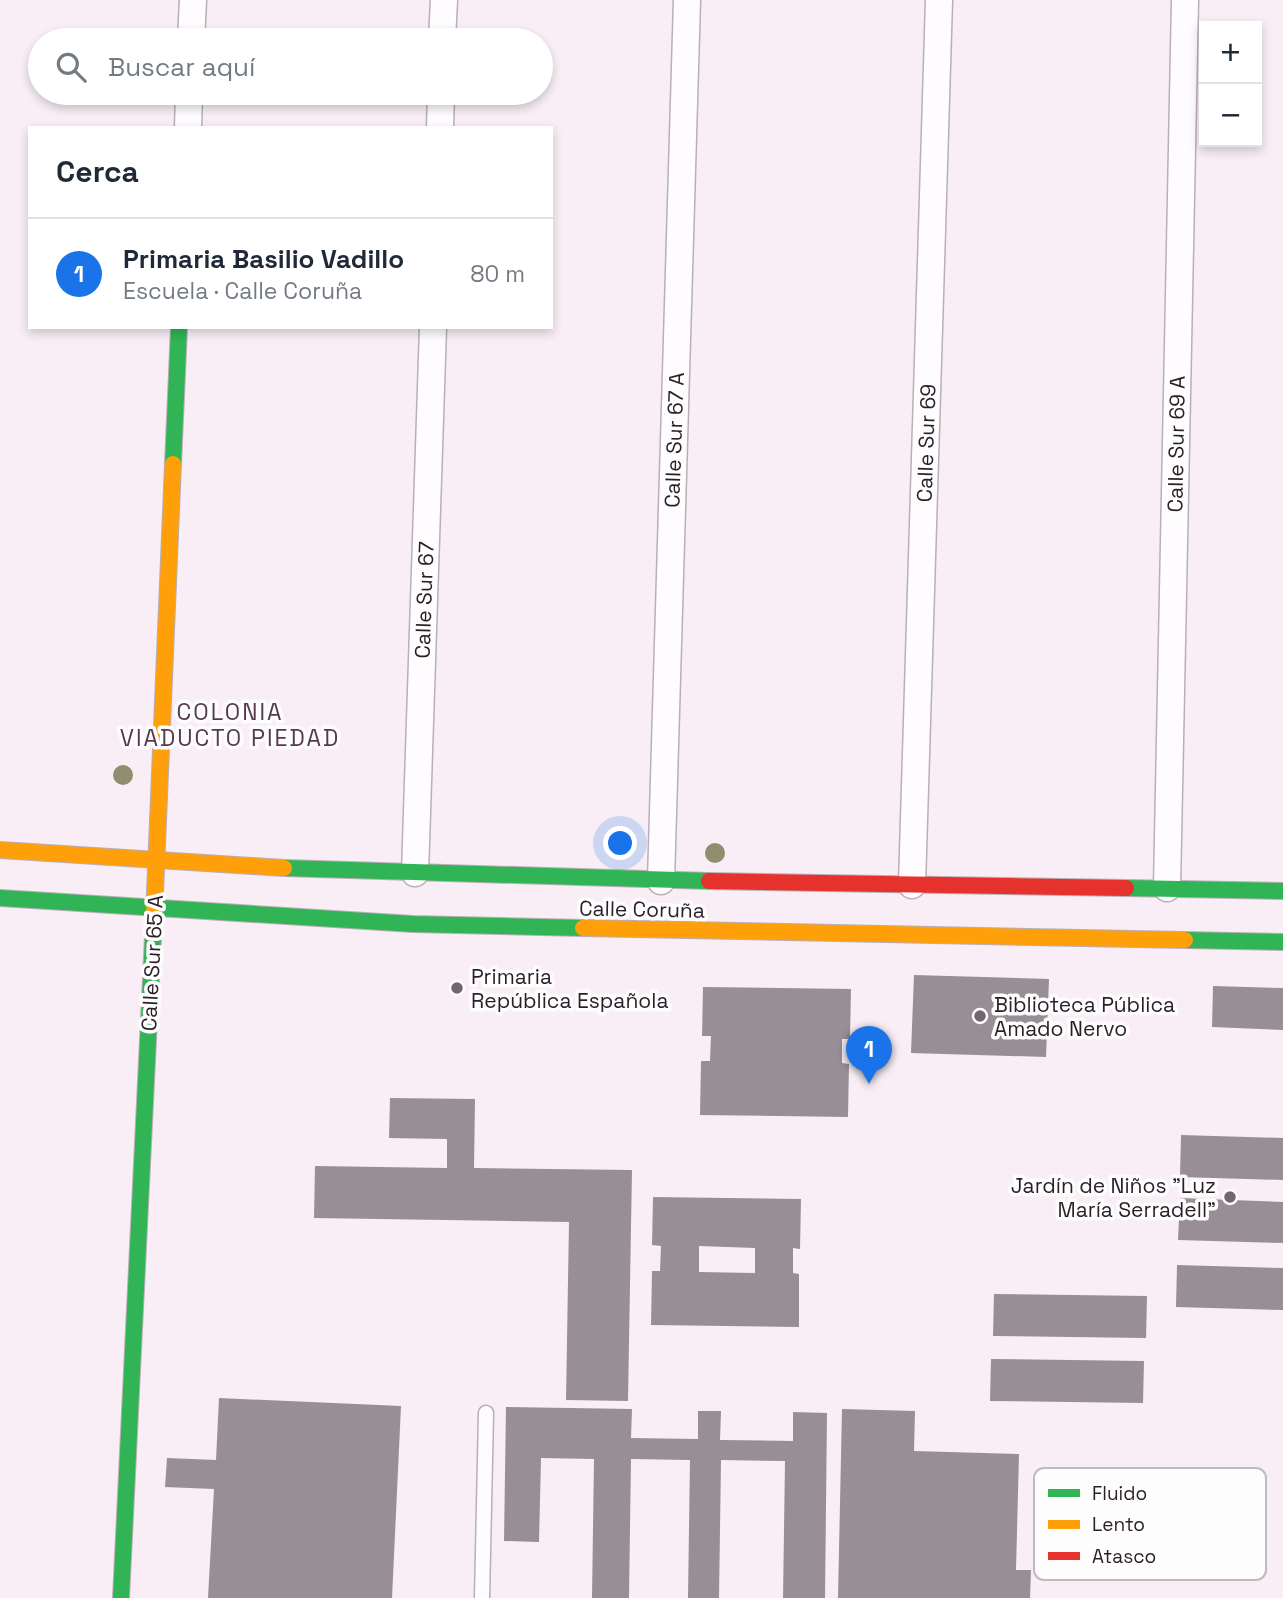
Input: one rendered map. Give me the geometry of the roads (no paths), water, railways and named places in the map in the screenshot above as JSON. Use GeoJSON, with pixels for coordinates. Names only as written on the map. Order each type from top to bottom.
{"type":"FeatureCollection","features":[{"type":"Feature","properties":{"kind":"street"},"geometry":{"type":"LineString","coordinates":[[192,28],[193,0]]}},
{"type":"Feature","properties":{"kind":"street"},"geometry":{"type":"LineString","coordinates":[[443,28],[444,0]]}},
{"type":"Feature","properties":{"kind":"street","name":"Calle Sur 67 A"},"geometry":{"type":"LineString","coordinates":[[661,881],[687,0]]}},
{"type":"Feature","properties":{"kind":"street","name":"Calle Sur 69"},"geometry":{"type":"LineString","coordinates":[[912,885],[939,0]]}},
{"type":"Feature","properties":{"kind":"street","name":"Calle Sur 69 A"},"geometry":{"type":"LineString","coordinates":[[1167,888],[1185,0]]}},
{"type":"Feature","properties":{"kind":"street"},"geometry":{"type":"LineString","coordinates":[[188,126],[189,105]]}},
{"type":"Feature","properties":{"kind":"street"},"geometry":{"type":"LineString","coordinates":[[440,126],[441,105]]}},
{"type":"Feature","properties":{"kind":"street","name":"Calle Sur 65 A"},"geometry":{"type":"LineString","coordinates":[[121,1598],[155,909],[179,329]]}},
{"type":"Feature","properties":{"kind":"street","name":"Calle Sur 67"},"geometry":{"type":"LineString","coordinates":[[415,873],[433,329]]}},
{"type":"Feature","properties":{"kind":"street","name":"Calle Coruña"},"geometry":{"type":"LineString","coordinates":[[0,850],[157,863],[661,881],[1283,891]]}},
{"type":"Feature","properties":{"kind":"street","name":"Calle Coruña"},"geometry":{"type":"LineString","coordinates":[[0,898],[413,924],[1283,942]]}},
{"type":"Feature","properties":{"kind":"lane"},"geometry":{"type":"LineString","coordinates":[[482,1598],[486,1413]]}},
{"type":"Feature","properties":{"kind":"place","name":"Primaria República Española"},"geometry":{"type":"Point","coordinates":[457,988]}},
{"type":"Feature","properties":{"kind":"place","name":"Biblioteca Pública Amado Nervo"},"geometry":{"type":"Point","coordinates":[980,1016]}},
{"type":"Feature","properties":{"kind":"place","name":"Primaria Basilio Vadillo"},"geometry":{"type":"Point","coordinates":[869,1084]}},
{"type":"Feature","properties":{"kind":"place","name":"Jardín de Niños \"Luz María Serradell\""},"geometry":{"type":"Point","coordinates":[1230,1197]}},
{"type":"Feature","properties":{"kind":"district","name":"COLONIA VIADUCTO PIEDAD"},"geometry":{"type":"Point","coordinates":[230,725]}}]}
